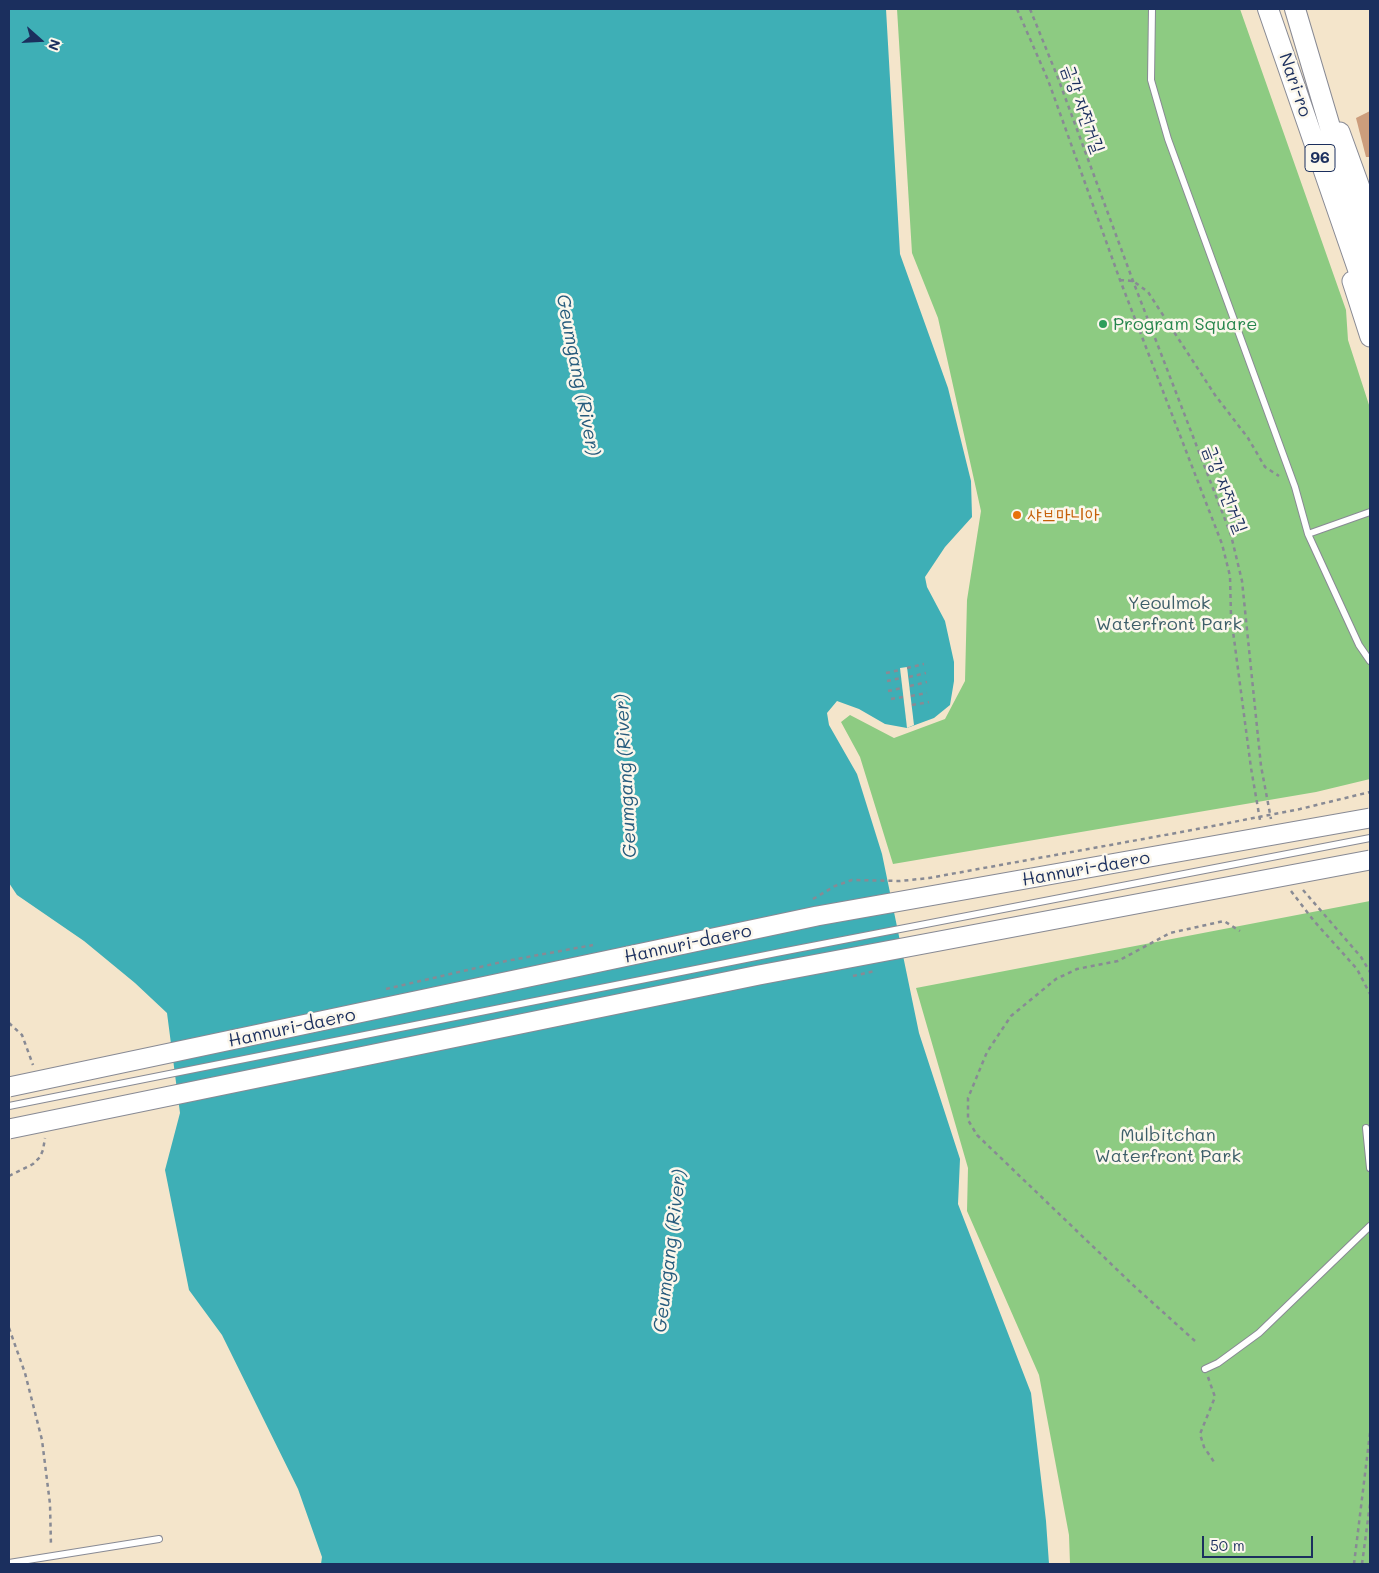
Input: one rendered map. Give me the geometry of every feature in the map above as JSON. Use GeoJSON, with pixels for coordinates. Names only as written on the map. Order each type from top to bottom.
{"type":"FeatureCollection","features":[{"type":"Feature","properties":{"kind":"main road","name":"Nari-ro"},"geometry":{"type":"LineString","coordinates":[[1295,9],[1370,262]]}},
{"type":"Feature","properties":{"kind":"main road","name":"Nari-ro"},"geometry":{"type":"LineString","coordinates":[[1269,10],[1370,304]]}},
{"type":"Feature","properties":{"kind":"street"},"geometry":{"type":"LineString","coordinates":[[1295,9],[1370,215]]}},
{"type":"Feature","properties":{"kind":"street"},"geometry":{"type":"LineString","coordinates":[[1269,10],[1290,92],[1370,337]]}},
{"type":"Feature","properties":{"kind":"street","name":"Hannuri-daero"},"geometry":{"type":"LineString","coordinates":[[9,1087],[817,916],[1370,818]]}},
{"type":"Feature","properties":{"kind":"street"},"geometry":{"type":"LineString","coordinates":[[9,1129],[759,974],[1370,860]]}},
{"type":"Feature","properties":{"kind":"lane"},"geometry":{"type":"LineString","coordinates":[[1152,9],[1151,80],[1168,140],[1295,487],[1308,534],[1359,646],[1370,661]]}},
{"type":"Feature","properties":{"kind":"lane"},"geometry":{"type":"LineString","coordinates":[[1308,534],[1370,512]]}},
{"type":"Feature","properties":{"kind":"lane"},"geometry":{"type":"LineString","coordinates":[[9,1106],[776,953],[1370,838]]}},
{"type":"Feature","properties":{"kind":"lane"},"geometry":{"type":"LineString","coordinates":[[1366,1128],[1370,1168]]}},
{"type":"Feature","properties":{"kind":"lane"},"geometry":{"type":"LineString","coordinates":[[1205,1369],[1259,1333],[1370,1226]]}},
{"type":"Feature","properties":{"kind":"lane"},"geometry":{"type":"LineString","coordinates":[[9,1563],[159,1539]]}},
{"type":"Feature","properties":{"kind":"path"},"geometry":{"type":"LineString","coordinates":[[1017,9],[1048,80],[1120,280],[1222,544],[1230,576],[1234,634],[1251,768],[1262,829]]}},
{"type":"Feature","properties":{"kind":"path","name":"금강 자전거길"},"geometry":{"type":"LineString","coordinates":[[1030,9],[1058,78],[1230,535],[1242,581],[1261,766],[1271,822]]}},
{"type":"Feature","properties":{"kind":"path"},"geometry":{"type":"LineString","coordinates":[[1120,280],[1133,281],[1148,292],[1215,395],[1248,438],[1265,467],[1295,487]]}},
{"type":"Feature","properties":{"kind":"path"},"geometry":{"type":"LineString","coordinates":[[908,668],[924,664]]}},
{"type":"Feature","properties":{"kind":"path"},"geometry":{"type":"LineString","coordinates":[[886,673],[900,670]]}},
{"type":"Feature","properties":{"kind":"path"},"geometry":{"type":"LineString","coordinates":[[909,677],[926,673]]}},
{"type":"Feature","properties":{"kind":"path"},"geometry":{"type":"LineString","coordinates":[[887,680],[901,678]]}},
{"type":"Feature","properties":{"kind":"path"},"geometry":{"type":"LineString","coordinates":[[910,686],[927,682]]}},
{"type":"Feature","properties":{"kind":"path"},"geometry":{"type":"LineString","coordinates":[[888,691],[902,688]]}},
{"type":"Feature","properties":{"kind":"path"},"geometry":{"type":"LineString","coordinates":[[911,696],[928,693]]}},
{"type":"Feature","properties":{"kind":"path"},"geometry":{"type":"LineString","coordinates":[[891,699],[903,697]]}},
{"type":"Feature","properties":{"kind":"path"},"geometry":{"type":"LineString","coordinates":[[912,705],[929,702]]}},
{"type":"Feature","properties":{"kind":"path"},"geometry":{"type":"LineString","coordinates":[[1286,884],[1314,921],[1357,969],[1370,994]]}},
{"type":"Feature","properties":{"kind":"path"},"geometry":{"type":"LineString","coordinates":[[1300,886],[1361,957],[1370,972]]}},
{"type":"Feature","properties":{"kind":"path"},"geometry":{"type":"LineString","coordinates":[[1195,1341],[1133,1285],[977,1135],[968,1120],[968,1098],[986,1052],[1011,1016],[1056,979],[1077,969],[1118,961],[1170,933],[1224,921],[1240,931]]}},
{"type":"Feature","properties":{"kind":"path"},"geometry":{"type":"LineString","coordinates":[[9,1328],[25,1373],[42,1440],[50,1504],[50,1555]]}},
{"type":"Feature","properties":{"kind":"path"},"geometry":{"type":"LineString","coordinates":[[1205,1369],[1215,1397],[1200,1434],[1204,1447],[1214,1462]]}},
{"type":"Feature","properties":{"kind":"path"},"geometry":{"type":"LineString","coordinates":[[1354,1564],[1370,1433]]}},
{"type":"Feature","properties":{"kind":"path"},"geometry":{"type":"LineString","coordinates":[[1362,1564],[1370,1504]]}},
{"type":"Feature","properties":{"kind":"green space","name":"Yeoulmok Waterfront Park"},"geometry":{"type":"Polygon","coordinates":[[[897,9],[1240,9],[1346,310],[1348,340],[1370,408],[1370,779],[1316,792],[893,864],[860,757],[841,722],[850,715],[894,738],[945,719],[965,681],[967,600],[981,511],[938,318],[912,253],[897,9]]]}},
{"type":"Feature","properties":{"kind":"green space","name":"Mulbitchan Waterfront Park"},"geometry":{"type":"Polygon","coordinates":[[[1370,901],[1370,1564],[1070,1564],[1069,1535],[1039,1375],[967,1211],[968,1168],[916,988],[1370,901]]]}},
{"type":"Feature","properties":{"kind":"water","name":"Geumgang (River)"},"geometry":{"type":"Polygon","coordinates":[[[9,9],[886,9],[900,254],[948,388],[971,481],[972,517],[945,547],[925,577],[927,587],[945,621],[954,662],[954,681],[950,705],[934,718],[907,728],[885,724],[859,709],[837,701],[827,713],[829,725],[857,774],[882,854],[919,1033],[960,1159],[958,1204],[1031,1393],[1046,1521],[1049,1564],[321,1564],[322,1557],[298,1489],[222,1335],[189,1290],[165,1170],[180,1113],[167,1013],[135,983],[84,941],[17,895],[9,883],[9,9]]]}},
{"type":"Feature","properties":{"kind":"pier"},"geometry":{"type":"Polygon","coordinates":[[[907,667],[914,725],[907,728],[900,668],[907,667]]]}},
{"type":"Feature","properties":{"kind":"building"},"geometry":{"type":"Polygon","coordinates":[[[1370,111],[1370,157],[1366,157],[1356,118],[1370,111]]]}},
{"type":"Feature","properties":{"kind":"place","name":"Program Square"},"geometry":{"type":"Point","coordinates":[1103,324]}},
{"type":"Feature","properties":{"kind":"place","name":"샤브마니아"},"geometry":{"type":"Point","coordinates":[1017,515]}}]}
